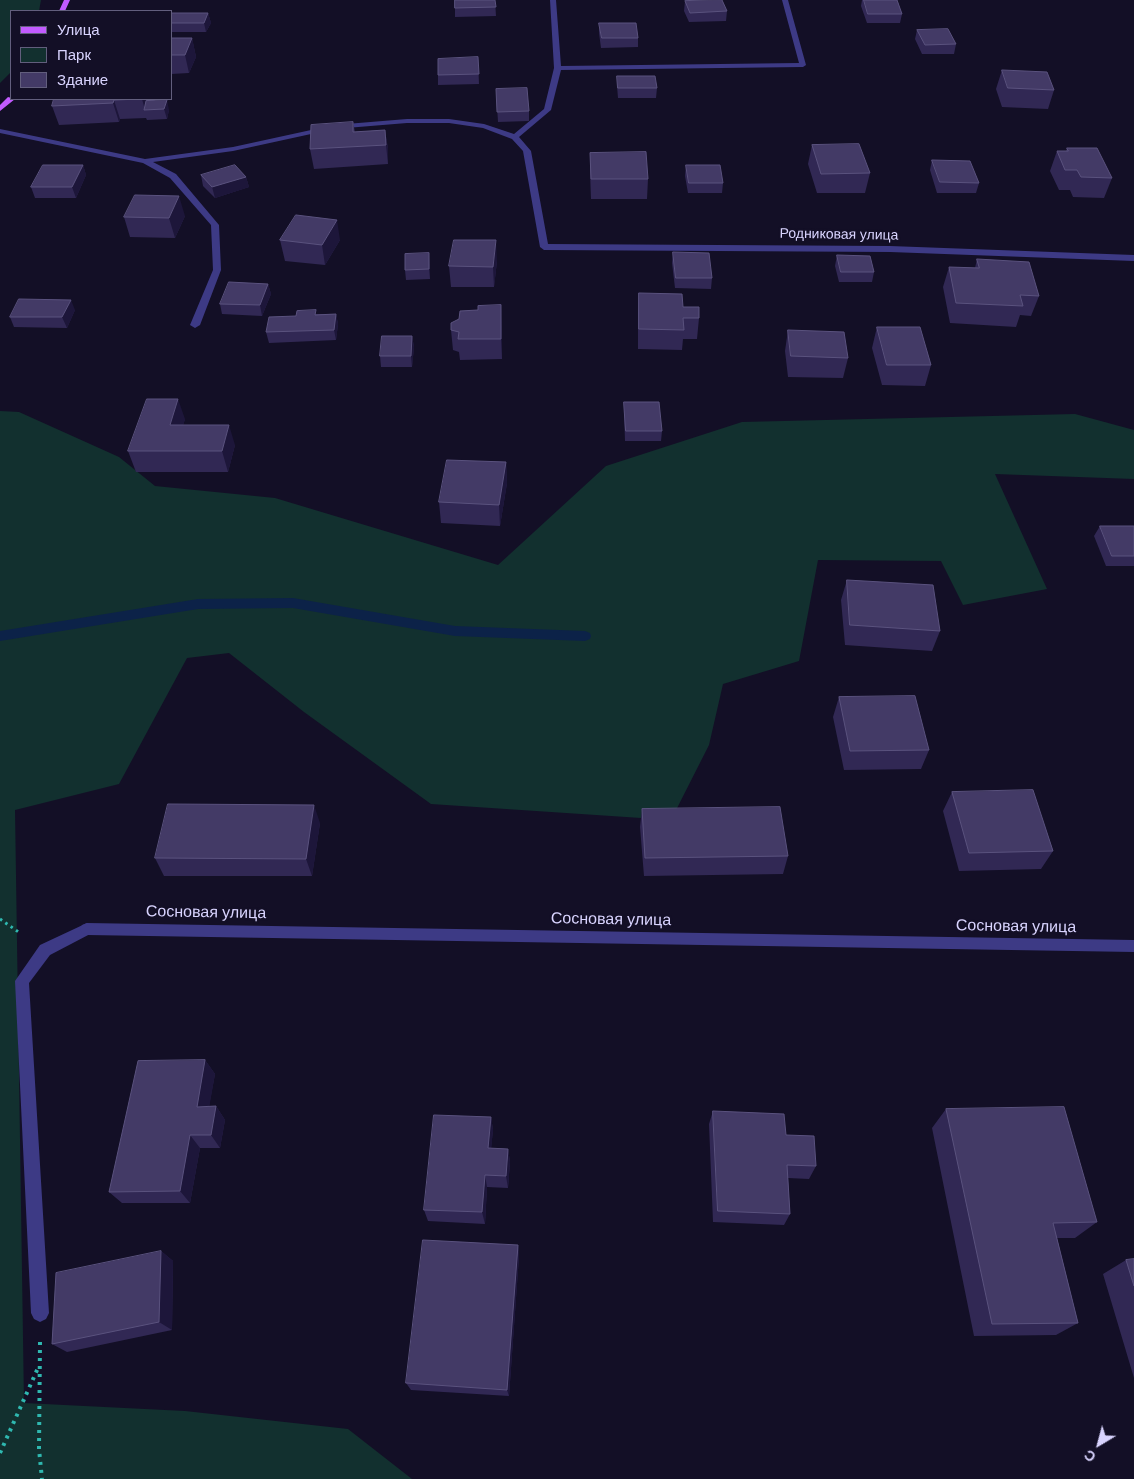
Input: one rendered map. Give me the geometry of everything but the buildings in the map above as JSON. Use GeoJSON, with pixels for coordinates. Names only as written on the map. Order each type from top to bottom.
{"type":"FeatureCollection","features":[{"type":"Feature","properties":{"kind":"main road"},"geometry":{"type":"LineString","coordinates":[[0,109],[10,100]]}},
{"type":"Feature","properties":{"kind":"street"},"geometry":{"type":"LineString","coordinates":[[144,161],[233,149],[334,127],[406,121],[449,121],[484,126],[515,137],[547,110],[558,68],[553,0]]}},
{"type":"Feature","properties":{"kind":"street"},"geometry":{"type":"LineString","coordinates":[[558,68],[803,65],[785,0]]}},
{"type":"Feature","properties":{"kind":"street"},"geometry":{"type":"LineString","coordinates":[[0,131],[144,161],[173,176],[215,225],[217,270],[194,325]]}},
{"type":"Feature","properties":{"kind":"street","name":"Родниковая улица"},"geometry":{"type":"LineString","coordinates":[[515,137],[527,150],[544,247],[890,249],[1134,258]]}},
{"type":"Feature","properties":{"kind":"street","name":"Сосновая улица"},"geometry":{"type":"LineString","coordinates":[[40,1313],[22,981],[45,950],[86,928],[1134,946]]}},
{"type":"Feature","properties":{"kind":"path"},"geometry":{"type":"LineString","coordinates":[[40,1313],[39,1449],[42,1479]]}},
{"type":"Feature","properties":{"kind":"path"},"geometry":{"type":"LineString","coordinates":[[0,1454],[40,1365]]}},
{"type":"Feature","properties":{"kind":"green space"},"geometry":{"type":"Polygon","coordinates":[[[0,0],[41,0],[39,10],[10,10],[10,73],[0,83],[0,0]]]}},
{"type":"Feature","properties":{"kind":"green space"},"geometry":{"type":"Polygon","coordinates":[[[0,411],[19,412],[119,457],[155,486],[275,498],[498,565],[606,466],[742,422],[1075,414],[1134,430],[1134,479],[995,474],[1047,589],[963,605],[941,561],[818,560],[799,661],[723,684],[709,745],[671,820],[431,804],[304,712],[229,653],[187,658],[119,784],[15,810],[24,1403],[185,1411],[348,1429],[412,1479],[0,1479],[0,411]]]}},
{"type":"Feature","properties":{"kind":"waterway"},"geometry":{"type":"LineString","coordinates":[[0,636],[198,604],[293,603],[455,631],[585,636]]}}]}
